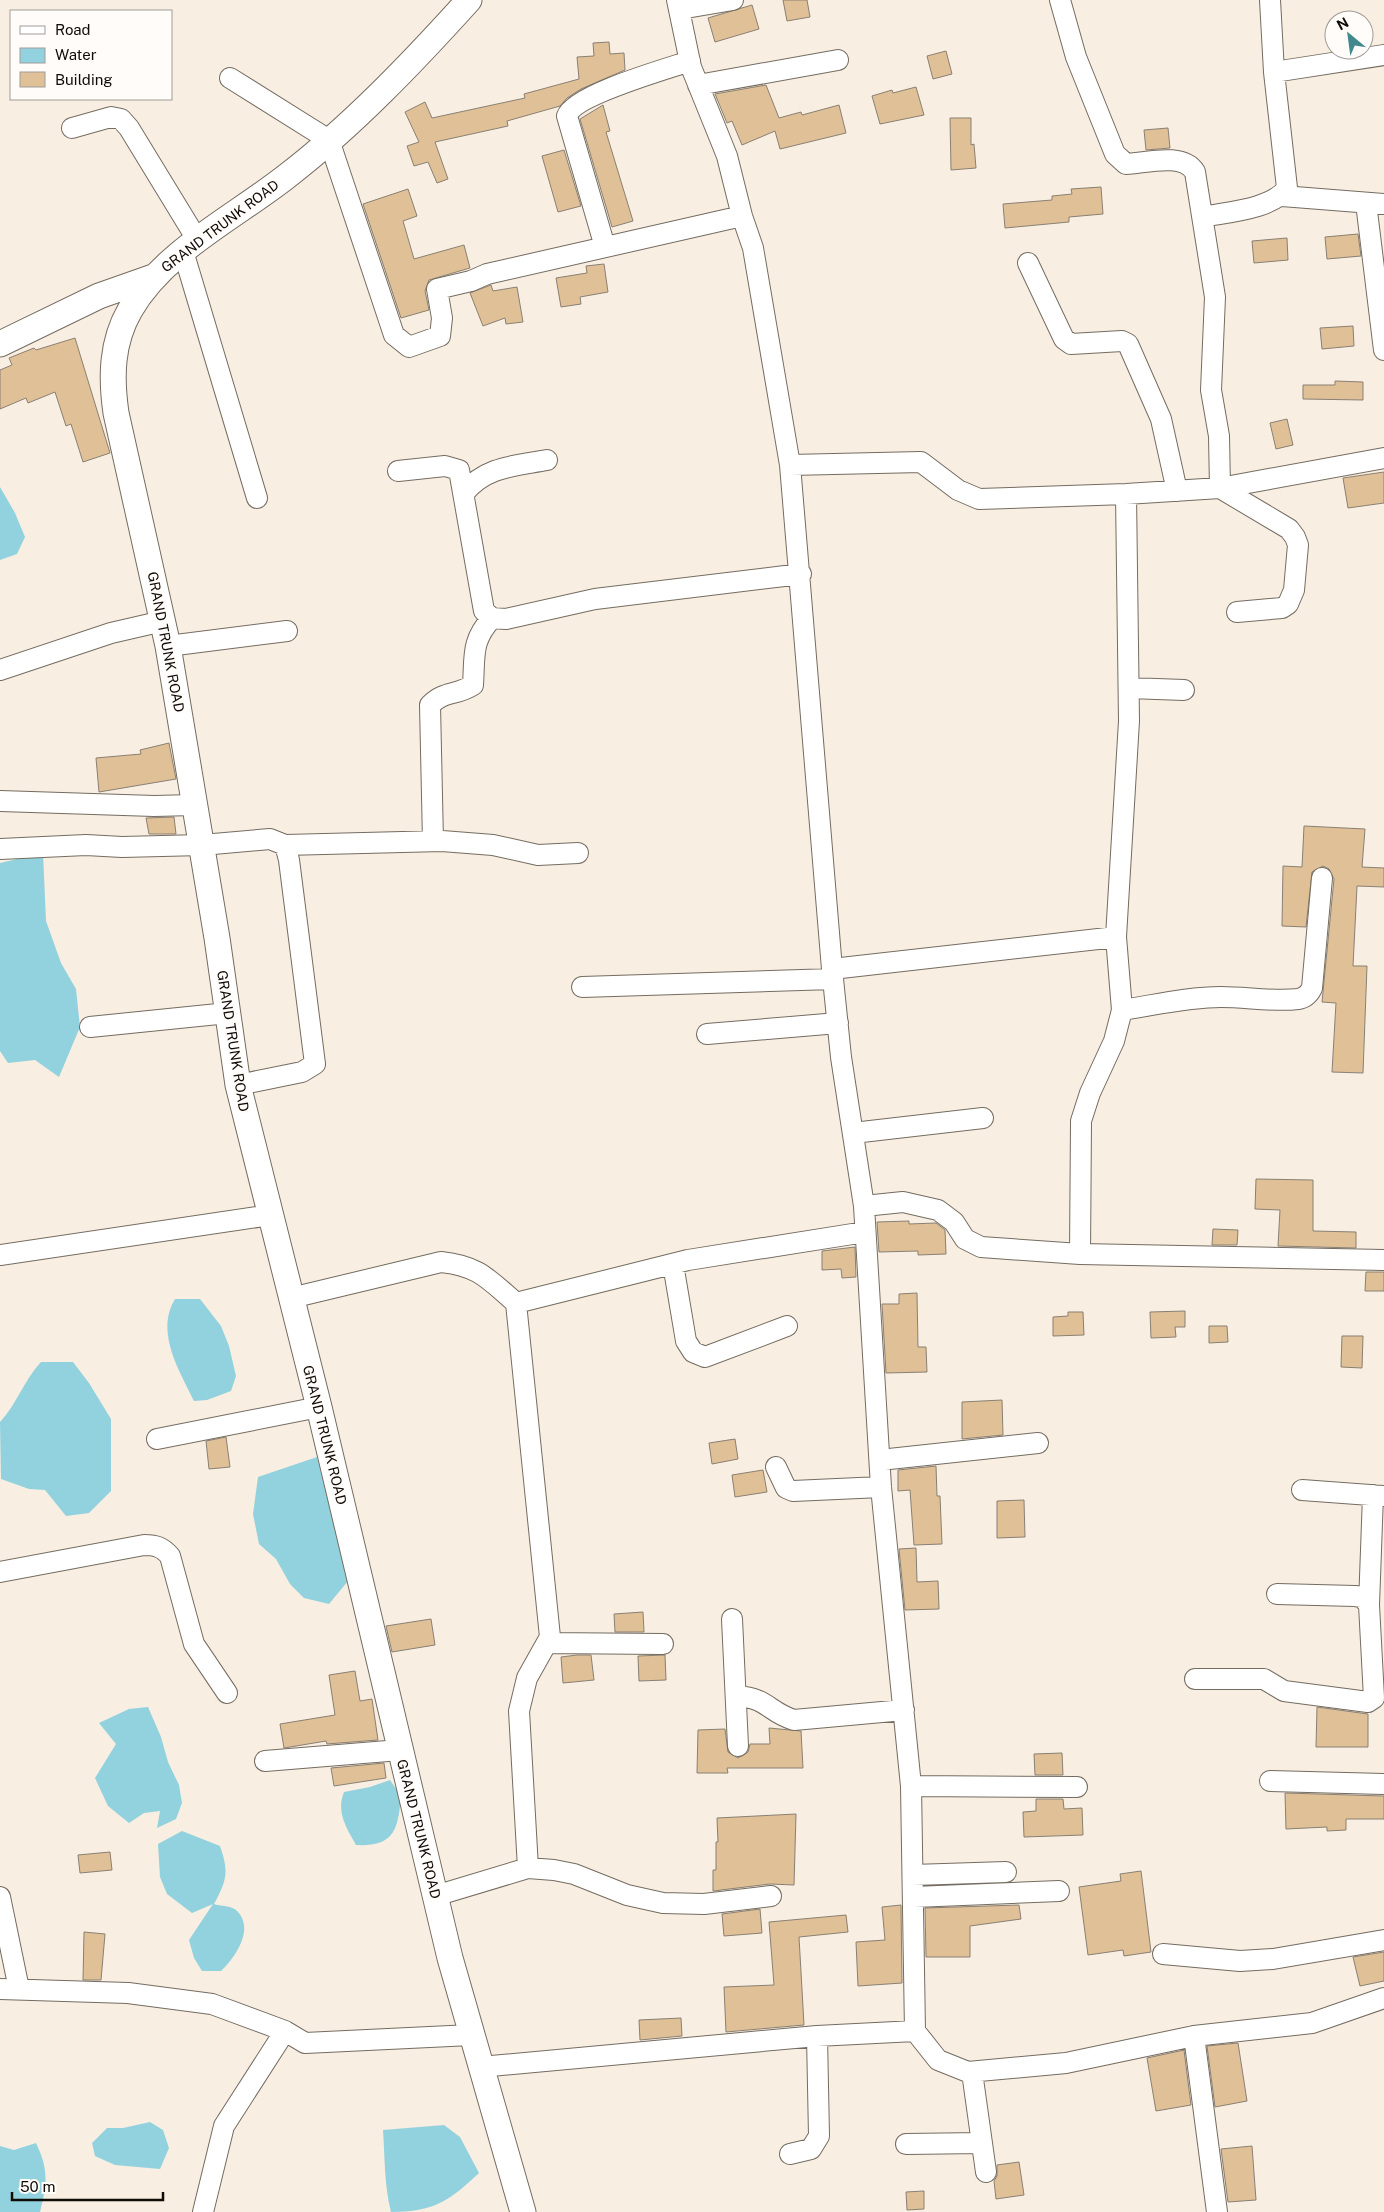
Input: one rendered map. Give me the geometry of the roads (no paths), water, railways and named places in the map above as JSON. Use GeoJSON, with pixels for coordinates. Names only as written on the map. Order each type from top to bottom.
{"type":"FeatureCollection","features":[{"type":"Feature","properties":{"kind":"main road","name":"GRAND TRUNK ROAD"},"geometry":{"type":"LineString","coordinates":[[469,0],[329,140],[288,176],[190,246],[153,277],[129,311],[118,340],[113,361],[112,387],[116,413],[168,646],[202,845],[238,1085],[319,1407],[435,1896],[471,2035],[523,2212]]}},
{"type":"Feature","properties":{"kind":"main road"},"geometry":{"type":"LineString","coordinates":[[0,344],[100,296],[153,277]]}},
{"type":"Feature","properties":{"kind":"street"},"geometry":{"type":"LineString","coordinates":[[734,0],[678,4],[690,61],[727,156],[742,216],[753,248],[790,465],[801,574],[833,974],[838,1023],[864,1206],[881,1487],[911,1786],[915,2031],[938,2060],[951,2067],[972,2072],[1066,2063],[1194,2036],[1312,2023],[1384,1998]]}},
{"type":"Feature","properties":{"kind":"street"},"geometry":{"type":"LineString","coordinates":[[1060,0],[1076,57],[1115,154],[1126,164],[1175,161],[1192,166],[1195,172],[1215,297],[1211,390],[1219,436],[1220,488]]}},
{"type":"Feature","properties":{"kind":"street"},"geometry":{"type":"LineString","coordinates":[[1203,217],[1270,203],[1282,196],[1287,188],[1274,72],[1270,0]]}},
{"type":"Feature","properties":{"kind":"street"},"geometry":{"type":"LineString","coordinates":[[1274,72],[1384,55]]}},
{"type":"Feature","properties":{"kind":"street"},"geometry":{"type":"LineString","coordinates":[[698,85],[838,60]]}},
{"type":"Feature","properties":{"kind":"street"},"geometry":{"type":"LineString","coordinates":[[605,247],[567,116],[569,110],[588,98],[690,61]]}},
{"type":"Feature","properties":{"kind":"street"},"geometry":{"type":"LineString","coordinates":[[230,78],[329,140],[394,334],[409,347],[440,336],[442,318],[437,288],[742,216]]}},
{"type":"Feature","properties":{"kind":"street"},"geometry":{"type":"LineString","coordinates":[[72,128],[111,117],[120,119],[129,128],[190,246],[257,498]]}},
{"type":"Feature","properties":{"kind":"street"},"geometry":{"type":"LineString","coordinates":[[1282,196],[1375,204],[1384,350]]}},
{"type":"Feature","properties":{"kind":"street"},"geometry":{"type":"LineString","coordinates":[[1028,263],[1064,339],[1076,345],[1122,341],[1128,344],[1161,419],[1177,491]]}},
{"type":"Feature","properties":{"kind":"street"},"geometry":{"type":"LineString","coordinates":[[790,465],[921,462],[958,490],[979,498],[1126,494],[1220,488],[1384,458]]}},
{"type":"Feature","properties":{"kind":"street"},"geometry":{"type":"LineString","coordinates":[[464,493],[474,481],[493,470],[547,460]]}},
{"type":"Feature","properties":{"kind":"street"},"geometry":{"type":"LineString","coordinates":[[398,471],[445,466],[458,470],[464,493],[484,611],[492,618],[506,619],[595,599],[801,574]]}},
{"type":"Feature","properties":{"kind":"street"},"geometry":{"type":"LineString","coordinates":[[1220,488],[1289,529],[1295,537],[1298,546],[1294,590],[1288,604],[1282,608],[1236,612]]}},
{"type":"Feature","properties":{"kind":"street"},"geometry":{"type":"LineString","coordinates":[[1080,1254],[1081,1121],[1090,1093],[1114,1041],[1122,1010],[1116,937],[1129,722],[1126,494]]}},
{"type":"Feature","properties":{"kind":"street"},"geometry":{"type":"LineString","coordinates":[[433,841],[430,705],[440,695],[464,691],[472,685],[476,642],[479,632],[492,618]]}},
{"type":"Feature","properties":{"kind":"street"},"geometry":{"type":"LineString","coordinates":[[0,670],[110,634],[163,621]]}},
{"type":"Feature","properties":{"kind":"street"},"geometry":{"type":"LineString","coordinates":[[168,646],[287,631]]}},
{"type":"Feature","properties":{"kind":"street"},"geometry":{"type":"LineString","coordinates":[[1129,688],[1184,690]]}},
{"type":"Feature","properties":{"kind":"street"},"geometry":{"type":"LineString","coordinates":[[0,800],[154,806],[194,805]]}},
{"type":"Feature","properties":{"kind":"street"},"geometry":{"type":"LineString","coordinates":[[0,849],[86,845],[122,847],[202,845],[270,839],[285,845],[433,841],[493,845],[538,855],[578,853]]}},
{"type":"Feature","properties":{"kind":"street"},"geometry":{"type":"LineString","coordinates":[[238,1085],[302,1072],[315,1064],[289,860],[285,845]]}},
{"type":"Feature","properties":{"kind":"street"},"geometry":{"type":"LineString","coordinates":[[1122,1010],[1191,999],[1221,997],[1280,1000],[1300,998],[1308,995],[1312,988],[1322,878]]}},
{"type":"Feature","properties":{"kind":"street"},"geometry":{"type":"LineString","coordinates":[[582,987],[833,974],[1116,937]]}},
{"type":"Feature","properties":{"kind":"street"},"geometry":{"type":"LineString","coordinates":[[90,1028],[228,1013]]}},
{"type":"Feature","properties":{"kind":"street"},"geometry":{"type":"LineString","coordinates":[[707,1034],[838,1023]]}},
{"type":"Feature","properties":{"kind":"street"},"geometry":{"type":"LineString","coordinates":[[853,1133],[983,1118]]}},
{"type":"Feature","properties":{"kind":"street"},"geometry":{"type":"LineString","coordinates":[[864,1206],[903,1202],[938,1210],[954,1222],[965,1239],[981,1247],[1080,1254],[1384,1260]]}},
{"type":"Feature","properties":{"kind":"street"},"geometry":{"type":"LineString","coordinates":[[0,1256],[270,1216]]}},
{"type":"Feature","properties":{"kind":"street"},"geometry":{"type":"LineString","coordinates":[[516,1302],[673,1264],[865,1232]]}},
{"type":"Feature","properties":{"kind":"street"},"geometry":{"type":"LineString","coordinates":[[291,1298],[441,1262],[463,1264],[481,1273],[516,1302],[550,1637],[527,1678],[519,1711],[528,1868]]}},
{"type":"Feature","properties":{"kind":"street"},"geometry":{"type":"LineString","coordinates":[[673,1264],[686,1340],[693,1352],[705,1357],[787,1326]]}},
{"type":"Feature","properties":{"kind":"street"},"geometry":{"type":"LineString","coordinates":[[157,1439],[319,1407]]}},
{"type":"Feature","properties":{"kind":"street"},"geometry":{"type":"LineString","coordinates":[[880,1460],[1038,1443]]}},
{"type":"Feature","properties":{"kind":"street"},"geometry":{"type":"LineString","coordinates":[[776,1467],[786,1488],[793,1491],[881,1487]]}},
{"type":"Feature","properties":{"kind":"street"},"geometry":{"type":"LineString","coordinates":[[1195,1679],[1264,1679],[1284,1691],[1368,1702],[1375,1695],[1378,1644],[1370,1605],[1379,1495],[1302,1490]]}},
{"type":"Feature","properties":{"kind":"street"},"geometry":{"type":"LineString","coordinates":[[0,1572],[144,1545],[157,1546],[164,1549],[170,1556],[194,1644],[227,1693]]}},
{"type":"Feature","properties":{"kind":"street"},"geometry":{"type":"LineString","coordinates":[[1277,1594],[1355,1596],[1362,1597],[1370,1605]]}},
{"type":"Feature","properties":{"kind":"street"},"geometry":{"type":"LineString","coordinates":[[732,1619],[738,1746]]}},
{"type":"Feature","properties":{"kind":"street"},"geometry":{"type":"LineString","coordinates":[[547,1643],[663,1644]]}},
{"type":"Feature","properties":{"kind":"street"},"geometry":{"type":"LineString","coordinates":[[737,1696],[753,1697],[764,1701],[783,1716],[794,1720],[904,1710]]}},
{"type":"Feature","properties":{"kind":"street"},"geometry":{"type":"LineString","coordinates":[[265,1761],[400,1750]]}},
{"type":"Feature","properties":{"kind":"street"},"geometry":{"type":"LineString","coordinates":[[1270,1781],[1384,1784]]}},
{"type":"Feature","properties":{"kind":"street"},"geometry":{"type":"LineString","coordinates":[[911,1786],[1078,1787]]}},
{"type":"Feature","properties":{"kind":"street"},"geometry":{"type":"LineString","coordinates":[[435,1896],[528,1868],[574,1874],[627,1896],[663,1903],[704,1904],[772,1896]]}},
{"type":"Feature","properties":{"kind":"street"},"geometry":{"type":"LineString","coordinates":[[913,1875],[1006,1872]]}},
{"type":"Feature","properties":{"kind":"street"},"geometry":{"type":"LineString","coordinates":[[914,1897],[1059,1891]]}},
{"type":"Feature","properties":{"kind":"street"},"geometry":{"type":"LineString","coordinates":[[0,1897],[9,1989],[128,1993],[212,2004],[285,2031],[305,2042],[471,2035]]}},
{"type":"Feature","properties":{"kind":"street"},"geometry":{"type":"LineString","coordinates":[[1163,1954],[1240,1961],[1273,1959],[1384,1940]]}},
{"type":"Feature","properties":{"kind":"street"},"geometry":{"type":"LineString","coordinates":[[203,2212],[224,2126],[285,2031]]}},
{"type":"Feature","properties":{"kind":"street"},"geometry":{"type":"LineString","coordinates":[[480,2066],[817,2036],[915,2031]]}},
{"type":"Feature","properties":{"kind":"street"},"geometry":{"type":"LineString","coordinates":[[790,2154],[811,2148],[819,2136],[817,2036]]}},
{"type":"Feature","properties":{"kind":"street"},"geometry":{"type":"LineString","coordinates":[[1194,2036],[1217,2212]]}},
{"type":"Feature","properties":{"kind":"street"},"geometry":{"type":"LineString","coordinates":[[972,2072],[986,2172]]}},
{"type":"Feature","properties":{"kind":"street"},"geometry":{"type":"LineString","coordinates":[[906,2144],[981,2142]]}},
{"type":"Feature","properties":{"kind":"water"},"geometry":{"type":"Polygon","coordinates":[[[0,487],[15,513],[25,537],[17,554],[0,560],[0,487]]]}},
{"type":"Feature","properties":{"kind":"water"},"geometry":{"type":"Polygon","coordinates":[[[43,853],[46,921],[61,963],[76,989],[80,1027],[59,1077],[35,1060],[8,1063],[0,1051],[0,863],[43,853]]]}},
{"type":"Feature","properties":{"kind":"water"},"geometry":{"type":"Polygon","coordinates":[[[175,1299],[200,1299],[221,1326],[229,1346],[236,1376],[231,1391],[207,1400],[194,1401],[176,1364],[168,1338],[167,1324],[169,1312],[175,1299]]]}},
{"type":"Feature","properties":{"kind":"water"},"geometry":{"type":"Polygon","coordinates":[[[41,1362],[73,1362],[89,1383],[111,1419],[111,1491],[89,1513],[66,1516],[45,1490],[29,1489],[1,1479],[0,1422],[41,1362]]]}},
{"type":"Feature","properties":{"kind":"water"},"geometry":{"type":"Polygon","coordinates":[[[317,1457],[348,1581],[329,1604],[304,1598],[290,1584],[276,1559],[259,1544],[253,1514],[258,1477],[317,1457]]]}},
{"type":"Feature","properties":{"kind":"water"},"geometry":{"type":"Polygon","coordinates":[[[148,1707],[161,1737],[168,1762],[179,1785],[182,1803],[176,1819],[157,1828],[160,1811],[144,1813],[129,1823],[108,1806],[95,1778],[116,1744],[99,1723],[129,1709],[148,1707]]]}},
{"type":"Feature","properties":{"kind":"water"},"geometry":{"type":"Polygon","coordinates":[[[390,1780],[401,1796],[396,1827],[387,1839],[379,1843],[356,1845],[343,1819],[341,1806],[344,1792],[370,1787],[390,1780]]]}},
{"type":"Feature","properties":{"kind":"water"},"geometry":{"type":"Polygon","coordinates":[[[182,1831],[220,1846],[225,1863],[225,1876],[222,1888],[214,1904],[234,1909],[242,1917],[244,1934],[241,1942],[232,1959],[221,1971],[202,1971],[194,1958],[189,1940],[213,1904],[192,1913],[167,1894],[160,1877],[158,1844],[182,1831]]]}},
{"type":"Feature","properties":{"kind":"water"},"geometry":{"type":"Polygon","coordinates":[[[150,2122],[163,2130],[169,2148],[160,2169],[115,2165],[95,2156],[92,2143],[107,2128],[123,2128],[150,2122]]]}},
{"type":"Feature","properties":{"kind":"water"},"geometry":{"type":"Polygon","coordinates":[[[444,2125],[460,2137],[479,2173],[459,2191],[440,2203],[419,2210],[391,2212],[386,2181],[383,2130],[444,2125]]]}},
{"type":"Feature","properties":{"kind":"water"},"geometry":{"type":"Polygon","coordinates":[[[36,2143],[43,2161],[46,2177],[40,2212],[0,2212],[0,2146],[14,2150],[36,2143]]]}}]}
